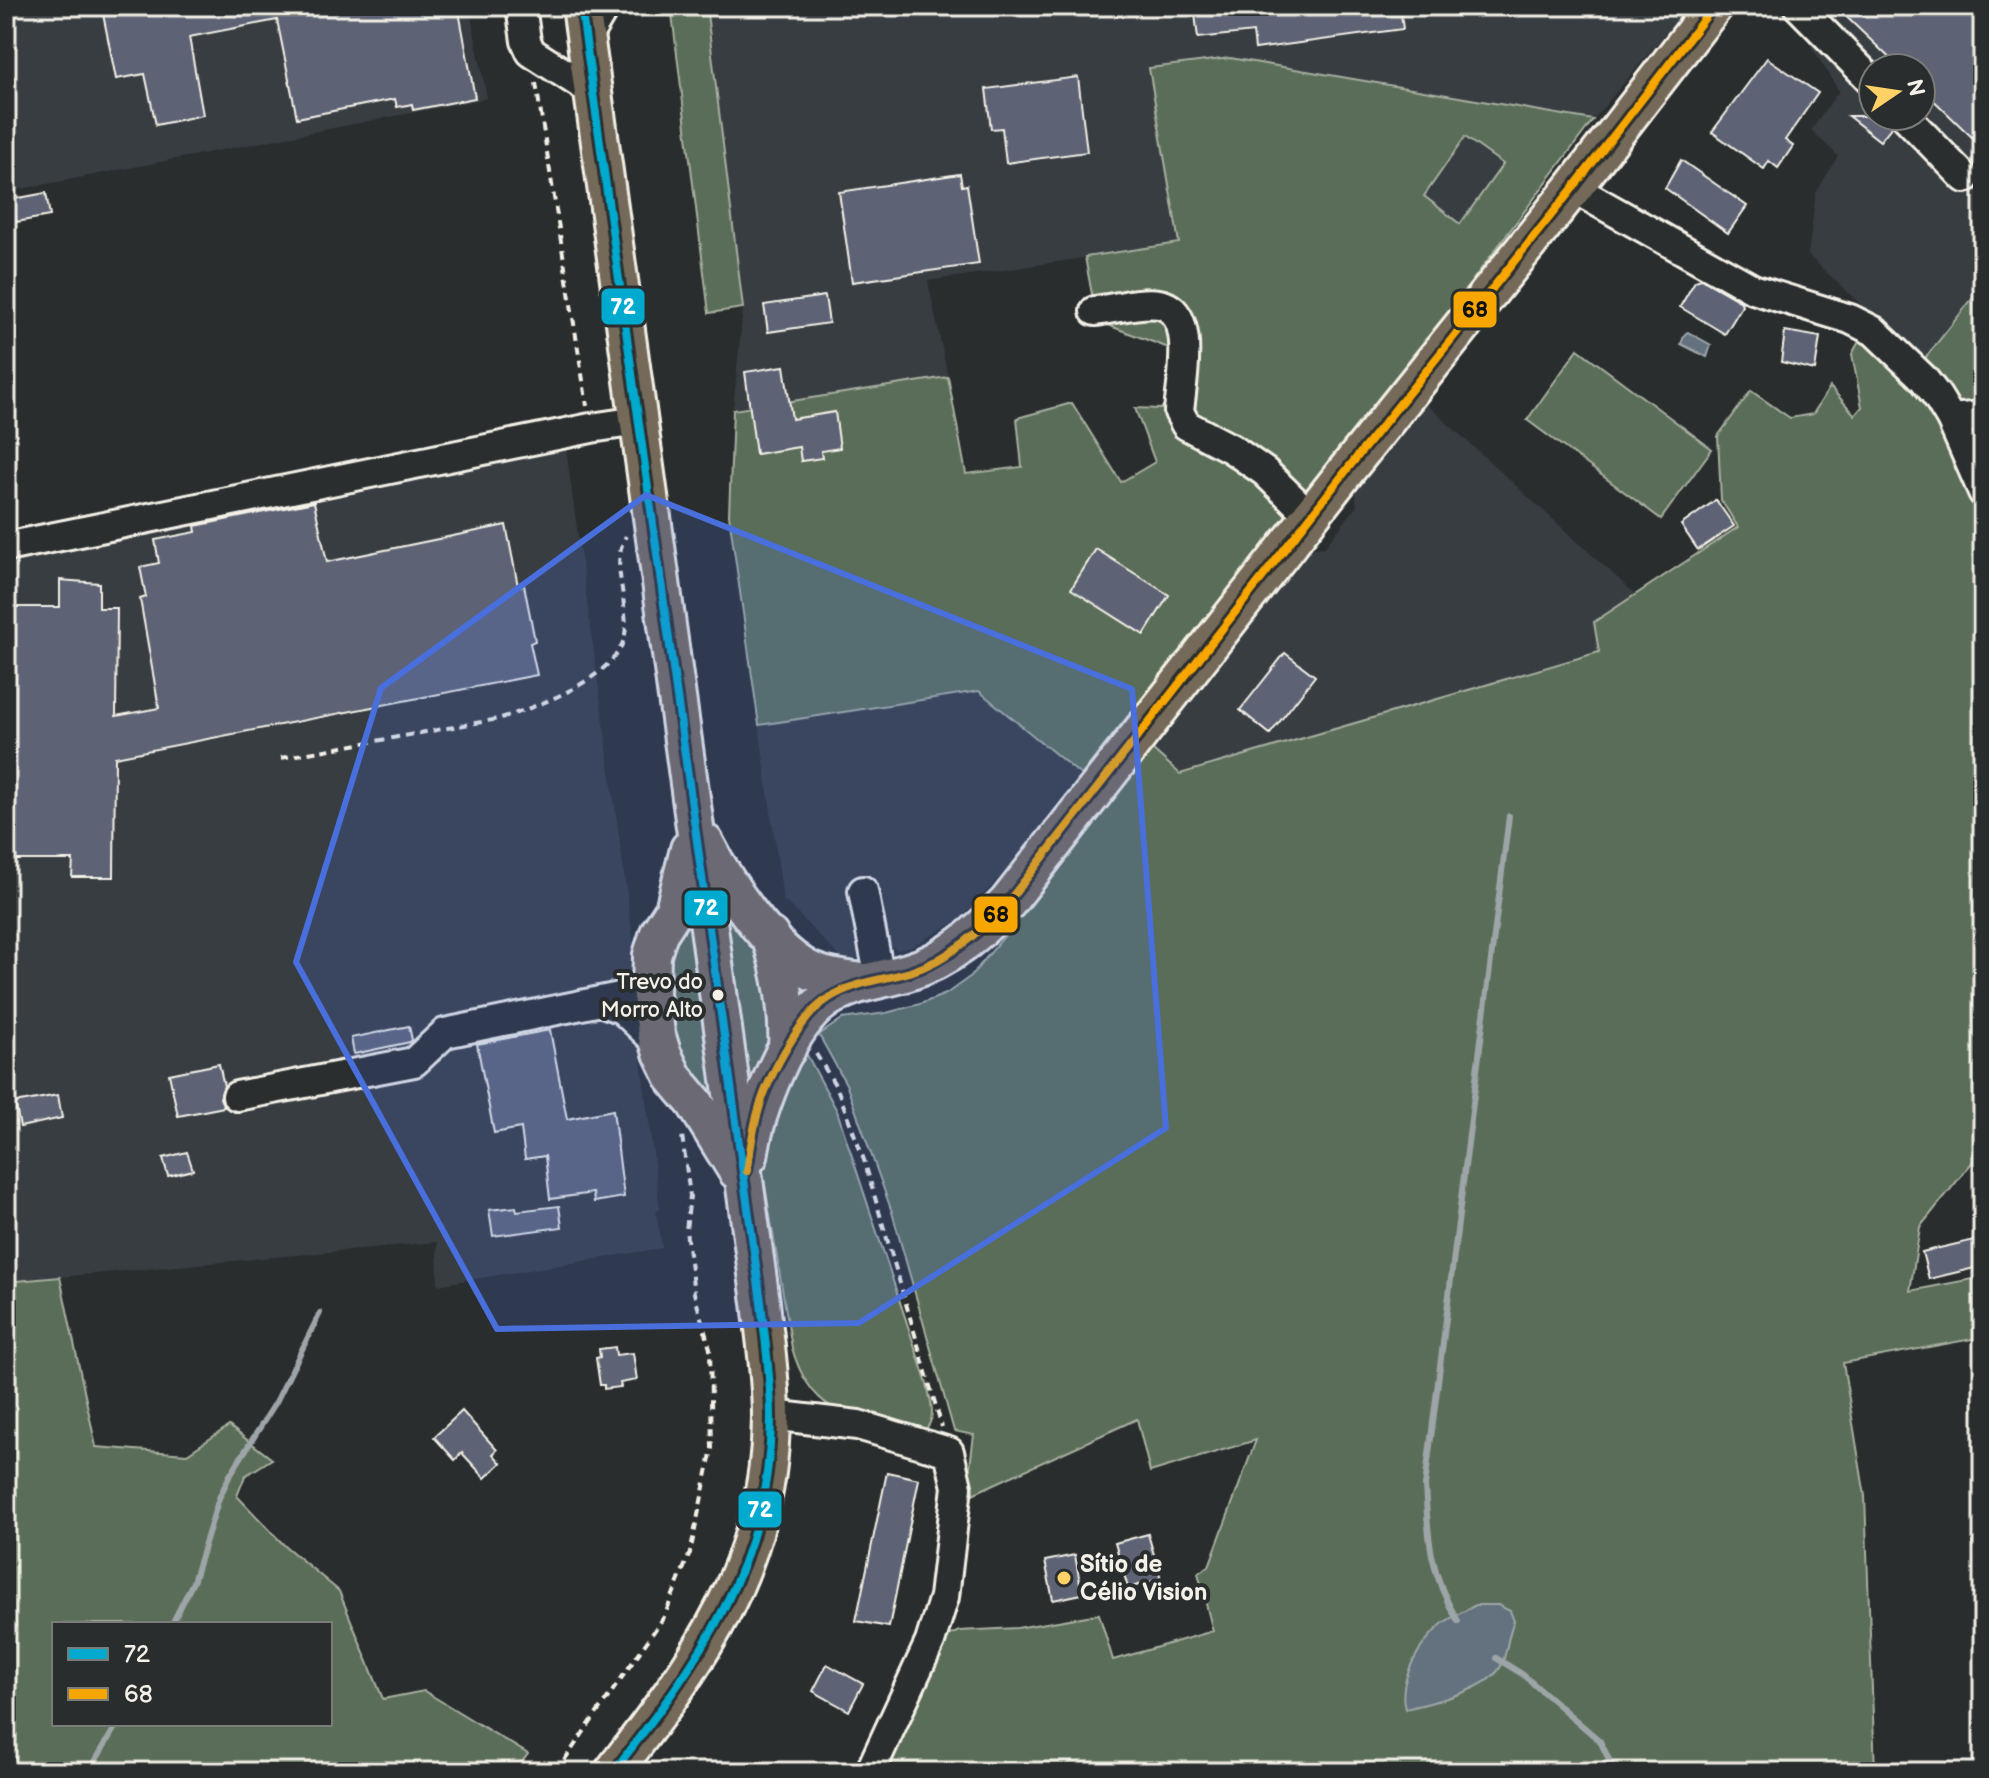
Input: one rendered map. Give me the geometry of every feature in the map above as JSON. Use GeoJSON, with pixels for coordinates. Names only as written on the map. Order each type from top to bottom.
{"type":"FeatureCollection","features":[{"type":"Feature","properties":{"kind":"main road"},"geometry":{"type":"LineString","coordinates":[[688,1113],[750,1101],[818,1006],[871,980],[923,967],[946,956],[979,932],[1001,910],[1714,6]]}},
{"type":"Feature","properties":{"kind":"main road"},"geometry":{"type":"LineString","coordinates":[[583,22],[694,820],[689,903],[750,1101],[745,1186],[766,1343],[771,1415],[760,1508],[753,1538],[731,1597],[702,1651],[613,1772]]}},
{"type":"Feature","properties":{"kind":"main road"},"geometry":{"type":"LineString","coordinates":[[694,820],[740,902],[786,954],[807,969],[821,974],[871,980]]}},
{"type":"Feature","properties":{"kind":"main road"},"geometry":{"type":"LineString","coordinates":[[740,902],[716,895],[689,903],[655,943],[651,980],[659,1044],[688,1113],[745,1186]]}},
{"type":"Feature","properties":{"kind":"main road"},"geometry":{"type":"LineString","coordinates":[[770,936],[793,1040]]}},
{"type":"Feature","properties":{"kind":"street"},"geometry":{"type":"LineString","coordinates":[[521,6],[526,41],[531,52],[593,92]]}},
{"type":"Feature","properties":{"kind":"street"},"geometry":{"type":"LineString","coordinates":[[583,22],[605,6]]}},
{"type":"Feature","properties":{"kind":"street"},"geometry":{"type":"LineString","coordinates":[[1798,6],[1857,66]]}},
{"type":"Feature","properties":{"kind":"street"},"geometry":{"type":"LineString","coordinates":[[1920,132],[1965,178]]}},
{"type":"Feature","properties":{"kind":"street"},"geometry":{"type":"LineString","coordinates":[[1573,188],[1753,289],[1850,319],[1874,331],[1923,378],[1951,419],[1983,492]]}},
{"type":"Feature","properties":{"kind":"street"},"geometry":{"type":"LineString","coordinates":[[1095,311],[1156,304],[1178,314],[1184,342],[1181,419],[1186,425],[1232,449],[1265,472],[1310,516]]}},
{"type":"Feature","properties":{"kind":"street"},"geometry":{"type":"LineString","coordinates":[[1951,419],[1983,416]]}},
{"type":"Feature","properties":{"kind":"street"},"geometry":{"type":"LineString","coordinates":[[6,547],[638,421]]}},
{"type":"Feature","properties":{"kind":"street"},"geometry":{"type":"LineString","coordinates":[[863,891],[871,980]]}},
{"type":"Feature","properties":{"kind":"street"},"geometry":{"type":"LineString","coordinates":[[237,1096],[414,1062],[445,1033],[600,1001],[633,991],[651,980]]}},
{"type":"Feature","properties":{"kind":"street"},"geometry":{"type":"LineString","coordinates":[[600,1001],[622,1009],[659,1044]]}},
{"type":"Feature","properties":{"kind":"street"},"geometry":{"type":"LineString","coordinates":[[771,1415],[858,1425],[949,1452],[957,1487],[944,1597],[930,1642],[870,1772]]}},
{"type":"Feature","properties":{"kind":"path"},"geometry":{"type":"LineString","coordinates":[[531,52],[591,428]]}},
{"type":"Feature","properties":{"kind":"path"},"geometry":{"type":"LineString","coordinates":[[281,758],[498,719],[529,709],[597,674],[613,659],[625,637],[620,547],[626,536],[651,513]]}},
{"type":"Feature","properties":{"kind":"path"},"geometry":{"type":"LineString","coordinates":[[793,1040],[813,1049],[837,1088],[864,1160],[949,1452]]}},
{"type":"Feature","properties":{"kind":"path"},"geometry":{"type":"LineString","coordinates":[[556,1772],[664,1617],[690,1553],[712,1449],[710,1349],[694,1293],[686,1230],[690,1196],[688,1113]]}},
{"type":"Feature","properties":{"kind":"highlighted area"},"geometry":{"type":"Polygon","coordinates":[[[646,495],[1132,689],[1166,1128],[859,1323],[497,1329],[296,962],[381,688],[646,495]]]}},
{"type":"Feature","properties":{"kind":"shaded area"},"geometry":{"type":"Polygon","coordinates":[[[6,6],[469,6],[487,98],[6,192],[6,6]]]}},
{"type":"Feature","properties":{"kind":"shaded area"},"geometry":{"type":"Polygon","coordinates":[[[712,6],[1684,6],[1680,16],[1593,120],[1230,58],[1149,69],[1179,244],[928,281],[948,377],[733,410],[743,308],[707,13],[712,6]]]}},
{"type":"Feature","properties":{"kind":"shaded area"},"geometry":{"type":"Polygon","coordinates":[[[1786,6],[1983,6],[1983,285],[1922,362],[1808,255],[1816,193],[1838,156],[1811,130],[1839,91],[1786,6]]]}},
{"type":"Feature","properties":{"kind":"shaded area"},"geometry":{"type":"Polygon","coordinates":[[[1465,137],[1503,164],[1460,225],[1424,196],[1465,137]]]}},
{"type":"Feature","properties":{"kind":"shaded area"},"geometry":{"type":"Polygon","coordinates":[[[1423,401],[1636,595],[1594,622],[1599,652],[1179,774],[1152,749],[1308,549],[1325,547],[1357,506],[1355,488],[1423,401]]]}},
{"type":"Feature","properties":{"kind":"shaded area"},"geometry":{"type":"Polygon","coordinates":[[[566,449],[638,976],[631,984],[660,1209],[656,1211],[662,1248],[438,1285],[437,1242],[6,1282],[6,1248],[12,1227],[6,1227],[6,562],[566,449]]]}},
{"type":"Feature","properties":{"kind":"shaded area"},"geometry":{"type":"Polygon","coordinates":[[[979,691],[1081,775],[1001,876],[960,919],[911,947],[897,950],[884,939],[862,943],[858,958],[844,961],[783,899],[759,725],[979,691]]]}},
{"type":"Feature","properties":{"kind":"green space"},"geometry":{"type":"Polygon","coordinates":[[[671,6],[712,6],[707,13],[743,308],[709,313],[671,6]]]}},
{"type":"Feature","properties":{"kind":"green space"},"geometry":{"type":"Polygon","coordinates":[[[1230,58],[1593,120],[1457,301],[1306,491],[1299,492],[1290,512],[1081,775],[979,691],[759,725],[729,515],[733,410],[948,377],[966,474],[1022,467],[1017,418],[1072,403],[1121,482],[1155,462],[1135,408],[1161,409],[1170,395],[1174,350],[1097,321],[1085,257],[1179,243],[1149,68],[1230,58]],[[1465,137],[1424,196],[1460,224],[1503,164],[1465,137]]]}},
{"type":"Feature","properties":{"kind":"green space"},"geometry":{"type":"Polygon","coordinates":[[[1983,285],[1983,407],[1939,423],[1983,521],[1983,1149],[1920,1227],[1910,1291],[1983,1277],[1983,1337],[1843,1363],[1865,1496],[1875,1772],[884,1772],[944,1638],[959,1631],[1017,1628],[1099,1614],[1113,1660],[1213,1631],[1198,1573],[1209,1566],[1256,1440],[1150,1472],[1137,1419],[966,1497],[974,1435],[954,1431],[892,1212],[846,1084],[819,1035],[842,1019],[886,1013],[946,994],[971,976],[1052,879],[1152,749],[1180,774],[1599,652],[1594,622],[1738,527],[1721,500],[1718,436],[1751,391],[1790,418],[1813,414],[1830,387],[1855,415],[1862,407],[1852,354],[1872,318],[1922,362],[1983,285]]]}},
{"type":"Feature","properties":{"kind":"green space"},"geometry":{"type":"Polygon","coordinates":[[[1578,349],[1712,449],[1661,519],[1527,420],[1578,349]]]}},
{"type":"Feature","properties":{"kind":"green space","name":"Trevo do Morro Alto"},"geometry":{"type":"Polygon","coordinates":[[[727,906],[820,981],[767,1077],[733,1102],[713,1100],[679,1075],[659,945],[673,922],[727,906]]]}},
{"type":"Feature","properties":{"kind":"green space"},"geometry":{"type":"Polygon","coordinates":[[[799,1040],[837,1111],[927,1384],[932,1415],[924,1431],[859,1418],[826,1403],[812,1390],[792,1348],[760,1155],[799,1040]]]}},
{"type":"Feature","properties":{"kind":"green space"},"geometry":{"type":"Polygon","coordinates":[[[60,1277],[96,1447],[187,1454],[229,1426],[272,1459],[245,1476],[237,1496],[285,1546],[339,1591],[383,1699],[424,1691],[528,1754],[514,1772],[6,1772],[6,1282],[60,1277]]]}},
{"type":"Feature","properties":{"kind":"water"},"geometry":{"type":"Polygon","coordinates":[[[1688,332],[1711,345],[1707,357],[1681,344],[1688,332]]]}},
{"type":"Feature","properties":{"kind":"water"},"geometry":{"type":"Polygon","coordinates":[[[1476,1605],[1498,1605],[1510,1611],[1514,1621],[1502,1664],[1496,1673],[1473,1688],[1405,1709],[1403,1698],[1407,1674],[1426,1641],[1442,1624],[1476,1605]]]}},
{"type":"Feature","properties":{"kind":"building"},"geometry":{"type":"Polygon","coordinates":[[[116,6],[458,6],[475,98],[413,110],[412,104],[397,107],[395,99],[297,118],[277,20],[189,37],[203,115],[156,125],[145,74],[116,79],[102,9],[116,6]]]}},
{"type":"Feature","properties":{"kind":"building"},"geometry":{"type":"Polygon","coordinates":[[[1194,6],[1400,6],[1403,29],[1255,49],[1253,32],[1198,38],[1194,6]]]}},
{"type":"Feature","properties":{"kind":"building"},"geometry":{"type":"Polygon","coordinates":[[[1835,6],[1983,6],[1983,148],[1937,103],[1937,52],[1883,52],[1835,6]]]}},
{"type":"Feature","properties":{"kind":"building"},"geometry":{"type":"Polygon","coordinates":[[[1767,58],[1818,93],[1785,140],[1793,146],[1778,168],[1769,161],[1764,169],[1712,132],[1767,58]]]}},
{"type":"Feature","properties":{"kind":"building"},"geometry":{"type":"Polygon","coordinates":[[[1078,77],[1087,152],[1006,163],[1002,128],[991,129],[986,89],[1078,77]]]}},
{"type":"Feature","properties":{"kind":"building"},"geometry":{"type":"Polygon","coordinates":[[[1868,132],[1887,132],[1880,141],[1868,132]]]}},
{"type":"Feature","properties":{"kind":"building"},"geometry":{"type":"Polygon","coordinates":[[[1681,160],[1747,206],[1728,233],[1665,188],[1681,160]]]}},
{"type":"Feature","properties":{"kind":"building"},"geometry":{"type":"Polygon","coordinates":[[[960,174],[962,186],[967,185],[979,264],[852,282],[839,192],[960,174]]]}},
{"type":"Feature","properties":{"kind":"building"},"geometry":{"type":"Polygon","coordinates":[[[46,193],[50,216],[16,222],[13,199],[46,193]]]}},
{"type":"Feature","properties":{"kind":"building"},"geometry":{"type":"Polygon","coordinates":[[[1701,279],[1741,302],[1742,306],[1725,334],[1680,307],[1695,281],[1701,279]]]}},
{"type":"Feature","properties":{"kind":"building"},"geometry":{"type":"Polygon","coordinates":[[[825,296],[829,323],[768,332],[764,305],[825,296]]]}},
{"type":"Feature","properties":{"kind":"building"},"geometry":{"type":"Polygon","coordinates":[[[1785,331],[1820,337],[1815,370],[1781,362],[1785,331]]]}},
{"type":"Feature","properties":{"kind":"building"},"geometry":{"type":"Polygon","coordinates":[[[784,366],[792,419],[835,412],[840,448],[821,451],[822,458],[801,461],[799,447],[756,454],[745,372],[784,366]]]}},
{"type":"Feature","properties":{"kind":"building"},"geometry":{"type":"Polygon","coordinates":[[[1716,500],[1734,526],[1698,550],[1681,525],[1716,500]]]}},
{"type":"Feature","properties":{"kind":"building"},"geometry":{"type":"Polygon","coordinates":[[[314,502],[327,562],[506,525],[518,586],[524,585],[535,641],[530,643],[537,675],[115,757],[114,877],[72,877],[73,860],[6,860],[6,610],[10,607],[60,607],[60,580],[99,583],[99,608],[117,608],[116,716],[159,708],[140,599],[146,597],[140,567],[159,563],[155,540],[196,532],[195,526],[314,502]]]}},
{"type":"Feature","properties":{"kind":"building"},"geometry":{"type":"Polygon","coordinates":[[[1096,549],[1169,595],[1144,635],[1071,589],[1096,549]]]}},
{"type":"Feature","properties":{"kind":"building"},"geometry":{"type":"Polygon","coordinates":[[[1285,653],[1315,676],[1270,734],[1240,710],[1285,653]]]}},
{"type":"Feature","properties":{"kind":"building"},"geometry":{"type":"Polygon","coordinates":[[[409,1026],[410,1042],[354,1054],[351,1038],[409,1026]]]}},
{"type":"Feature","properties":{"kind":"building"},"geometry":{"type":"Polygon","coordinates":[[[550,1030],[567,1119],[613,1110],[624,1197],[594,1202],[593,1193],[550,1199],[545,1156],[525,1159],[521,1128],[494,1133],[477,1044],[550,1030]]]}},
{"type":"Feature","properties":{"kind":"building"},"geometry":{"type":"Polygon","coordinates":[[[219,1064],[224,1086],[220,1098],[224,1107],[178,1116],[169,1074],[219,1064]]]}},
{"type":"Feature","properties":{"kind":"building"},"geometry":{"type":"Polygon","coordinates":[[[58,1095],[62,1118],[20,1127],[15,1103],[58,1095]]]}},
{"type":"Feature","properties":{"kind":"building"},"geometry":{"type":"Polygon","coordinates":[[[187,1152],[193,1170],[168,1176],[163,1158],[187,1152]]]}},
{"type":"Feature","properties":{"kind":"building"},"geometry":{"type":"Polygon","coordinates":[[[559,1206],[562,1227],[493,1236],[489,1210],[516,1207],[517,1211],[559,1206]]]}},
{"type":"Feature","properties":{"kind":"building"},"geometry":{"type":"Polygon","coordinates":[[[1983,1238],[1983,1266],[1929,1279],[1922,1252],[1983,1238]]]}},
{"type":"Feature","properties":{"kind":"building"},"geometry":{"type":"Polygon","coordinates":[[[615,1347],[616,1355],[633,1353],[637,1380],[620,1383],[621,1387],[604,1389],[604,1385],[600,1385],[596,1358],[600,1357],[599,1349],[615,1347]]]}},
{"type":"Feature","properties":{"kind":"building"},"geometry":{"type":"Polygon","coordinates":[[[462,1411],[497,1450],[493,1454],[501,1463],[485,1478],[462,1453],[455,1460],[434,1437],[462,1411]]]}},
{"type":"Feature","properties":{"kind":"building"},"geometry":{"type":"Polygon","coordinates":[[[887,1472],[919,1479],[889,1627],[856,1621],[887,1472]]]}},
{"type":"Feature","properties":{"kind":"building"},"geometry":{"type":"Polygon","coordinates":[[[1148,1534],[1161,1579],[1128,1588],[1115,1543],[1148,1534]]]}},
{"type":"Feature","properties":{"kind":"building","name":"Sítio de Célio Vision"},"geometry":{"type":"Polygon","coordinates":[[[1075,1555],[1082,1594],[1053,1600],[1045,1561],[1075,1555]]]}},
{"type":"Feature","properties":{"kind":"building"},"geometry":{"type":"Polygon","coordinates":[[[827,1664],[863,1684],[849,1711],[813,1691],[827,1664]]]}},
{"type":"Feature","properties":{"kind":"waterway"},"geometry":{"type":"LineString","coordinates":[[1458,1621],[1441,1588],[1432,1556],[1425,1486],[1509,816]]}},
{"type":"Feature","properties":{"kind":"waterway"},"geometry":{"type":"LineString","coordinates":[[173,1622],[193,1582],[219,1498],[276,1402],[320,1313]]}},
{"type":"Feature","properties":{"kind":"waterway"},"geometry":{"type":"LineString","coordinates":[[1496,1658],[1522,1674],[1600,1741],[1615,1772]]}},
{"type":"Feature","properties":{"kind":"waterway"},"geometry":{"type":"LineString","coordinates":[[89,1772],[116,1726]]}},
{"type":"Feature","properties":{"kind":"transit line","name":"72"},"geometry":{"type":"LineString","coordinates":[[581,6],[761,1302],[771,1417],[767,1470],[758,1519],[743,1565],[724,1608],[674,1691],[613,1772]]}},
{"type":"Feature","properties":{"kind":"transit line","name":"68"},"geometry":{"type":"LineString","coordinates":[[747,1171],[755,1123],[767,1086],[806,1019],[839,993],[910,972],[938,960],[975,934],[1008,902],[1714,6]]}},
{"type":"Feature","properties":{"kind":"place","name":"Trevo do Morro Alto"},"geometry":{"type":"Point","coordinates":[718,995]}},
{"type":"Feature","properties":{"kind":"place","name":"Sítio de Célio Vision"},"geometry":{"type":"Point","coordinates":[1064,1578]}}]}
